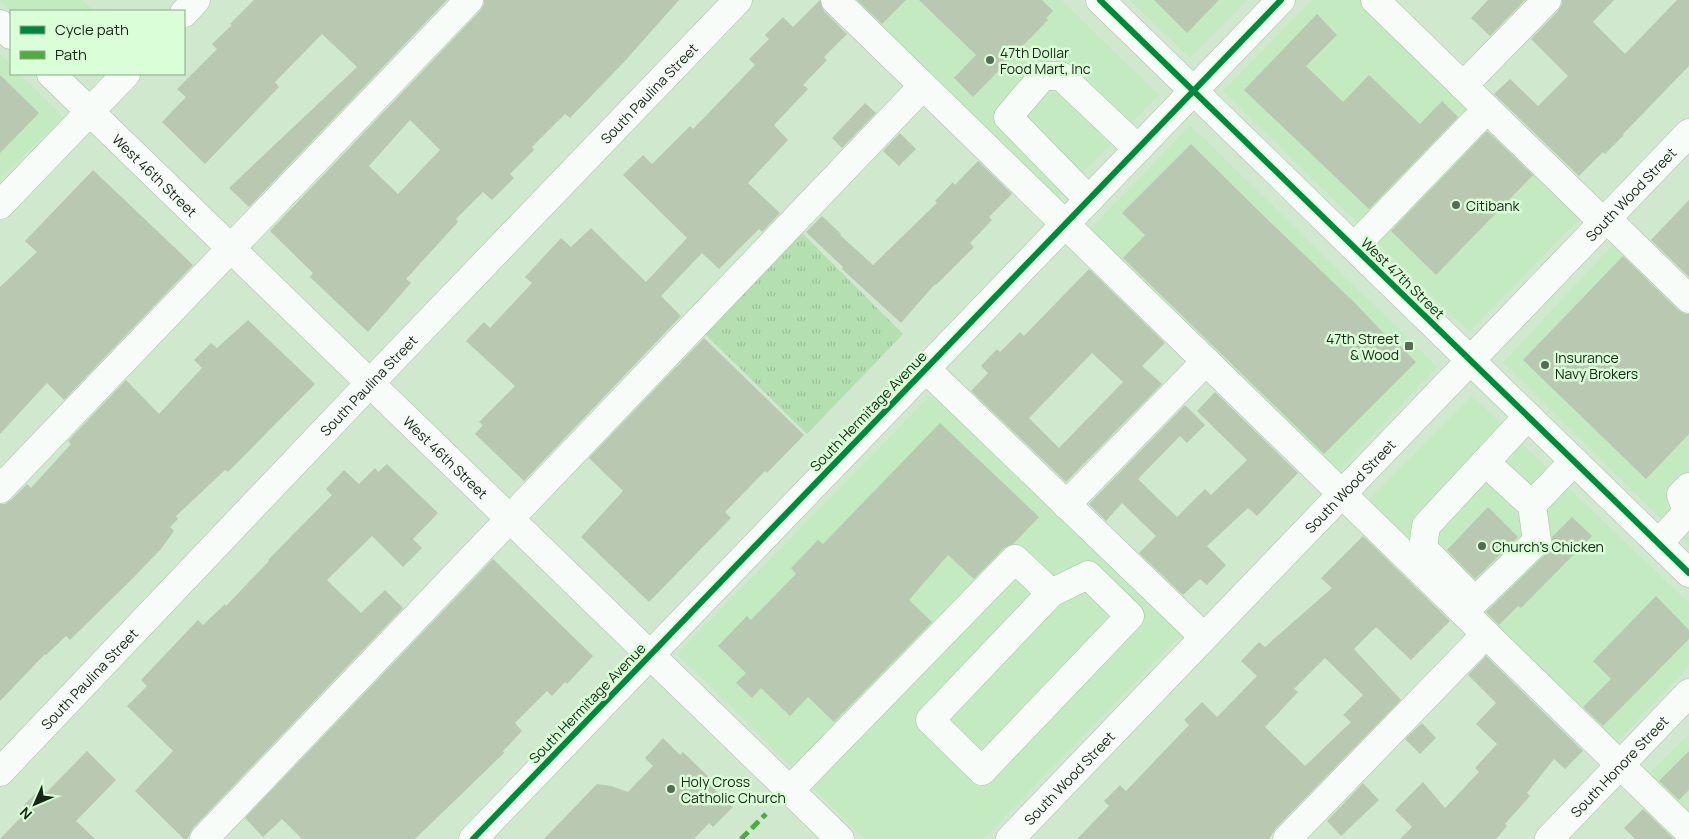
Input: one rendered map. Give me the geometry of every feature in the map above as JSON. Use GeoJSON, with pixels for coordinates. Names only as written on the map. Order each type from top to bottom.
{"type":"FeatureCollection","features":[{"type":"Feature","properties":{"kind":"street"},"geometry":{"type":"LineString","coordinates":[[185,12],[196,0]]}},
{"type":"Feature","properties":{"kind":"street"},"geometry":{"type":"LineString","coordinates":[[0,489],[470,0]]}},
{"type":"Feature","properties":{"kind":"street","name":"South Paulina Street"},"geometry":{"type":"LineString","coordinates":[[0,772],[738,0]]}},
{"type":"Feature","properties":{"kind":"street"},"geometry":{"type":"LineString","coordinates":[[835,0],[1689,832]]}},
{"type":"Feature","properties":{"kind":"street","name":"West 47th Street"},"geometry":{"type":"LineString","coordinates":[[1100,0],[1689,573]]}},
{"type":"Feature","properties":{"kind":"street","name":"South Hermitage Avenue"},"geometry":{"type":"LineString","coordinates":[[473,839],[1281,0]]}},
{"type":"Feature","properties":{"kind":"street"},"geometry":{"type":"LineString","coordinates":[[1375,0],[1487,109],[1689,298]]}},
{"type":"Feature","properties":{"kind":"street"},"geometry":{"type":"LineString","coordinates":[[1463,86],[1547,0]]}},
{"type":"Feature","properties":{"kind":"street"},"geometry":{"type":"LineString","coordinates":[[0,24],[10,34]]}},
{"type":"Feature","properties":{"kind":"street","name":"West 46th Street"},"geometry":{"type":"LineString","coordinates":[[52,75],[840,839]]}},
{"type":"Feature","properties":{"kind":"street"},"geometry":{"type":"LineString","coordinates":[[0,205],[125,75]]}},
{"type":"Feature","properties":{"kind":"street"},"geometry":{"type":"LineString","coordinates":[[1089,200],[1008,117],[1043,76],[1061,76],[1138,149]]}},
{"type":"Feature","properties":{"kind":"street"},"geometry":{"type":"LineString","coordinates":[[204,839],[924,86]]}},
{"type":"Feature","properties":{"kind":"street"},"geometry":{"type":"LineString","coordinates":[[1354,247],[1487,109]]}},
{"type":"Feature","properties":{"kind":"street","name":"South Wood Street"},"geometry":{"type":"LineString","coordinates":[[1010,839],[1689,133]]}},
{"type":"Feature","properties":{"kind":"street"},"geometry":{"type":"LineString","coordinates":[[1066,504],[1206,362]]}},
{"type":"Feature","properties":{"kind":"street"},"geometry":{"type":"LineString","coordinates":[[926,369],[1204,638]]}},
{"type":"Feature","properties":{"kind":"street"},"geometry":{"type":"LineString","coordinates":[[1485,462],[1532,505],[1537,541],[1475,601],[1423,548],[1426,526],[1485,462],[1528,416]]}},
{"type":"Feature","properties":{"kind":"street"},"geometry":{"type":"LineString","coordinates":[[1532,505],[1574,461]]}},
{"type":"Feature","properties":{"kind":"street"},"geometry":{"type":"LineString","coordinates":[[1659,543],[1688,504]]}},
{"type":"Feature","properties":{"kind":"street"},"geometry":{"type":"LineString","coordinates":[[790,790],[1015,560],[1051,593]]}},
{"type":"Feature","properties":{"kind":"street"},"geometry":{"type":"LineString","coordinates":[[1088,575],[1130,616],[982,771],[930,720],[1051,593],[1088,575]]}},
{"type":"Feature","properties":{"kind":"street"},"geometry":{"type":"LineString","coordinates":[[1287,839],[1486,634]]}},
{"type":"Feature","properties":{"kind":"street","name":"South Honore Street"},"geometry":{"type":"LineString","coordinates":[[1549,839],[1689,693]]}},
{"type":"Feature","properties":{"kind":"shaded area"},"geometry":{"type":"Polygon","coordinates":[[[0,0],[82,0],[93,10],[10,10],[0,0]]]}},
{"type":"Feature","properties":{"kind":"shaded area"},"geometry":{"type":"Polygon","coordinates":[[[835,0],[1061,0],[1159,95],[1048,208],[835,0]]]}},
{"type":"Feature","properties":{"kind":"shaded area"},"geometry":{"type":"Polygon","coordinates":[[[1130,0],[1247,0],[1190,58],[1130,0]]]}},
{"type":"Feature","properties":{"kind":"shaded area"},"geometry":{"type":"Polygon","coordinates":[[[1312,0],[1375,0],[1589,209],[1469,332],[1223,91],[1312,0]]]}},
{"type":"Feature","properties":{"kind":"shaded area"},"geometry":{"type":"Polygon","coordinates":[[[0,54],[10,64],[10,75],[21,75],[63,117],[0,179],[0,54]]]}},
{"type":"Feature","properties":{"kind":"shaded area"},"geometry":{"type":"Polygon","coordinates":[[[1190,125],[1437,367],[1329,481],[1081,239],[1190,125]]]}},
{"type":"Feature","properties":{"kind":"shaded area"},"geometry":{"type":"Polygon","coordinates":[[[1623,234],[1689,298],[1689,546],[1503,363],[1623,234]]]}},
{"type":"Feature","properties":{"kind":"shaded area"},"geometry":{"type":"Polygon","coordinates":[[[942,384],[1191,625],[983,839],[865,839],[677,654],[942,384]]]}},
{"type":"Feature","properties":{"kind":"shaded area"},"geometry":{"type":"Polygon","coordinates":[[[1472,396],[1689,603],[1689,667],[1607,752],[1359,510],[1472,396]]]}},
{"type":"Feature","properties":{"kind":"shaded area"},"geometry":{"type":"Polygon","coordinates":[[[1689,734],[1689,832],[1639,784],[1689,734]]]}},
{"type":"Feature","properties":{"kind":"green space"},"geometry":{"type":"Polygon","coordinates":[[[800,231],[903,334],[807,434],[703,332],[800,231]]]}},
{"type":"Feature","properties":{"kind":"building"},"geometry":{"type":"Polygon","coordinates":[[[254,0],[447,0],[249,207],[229,188],[357,67],[322,34],[275,82],[279,87],[205,164],[162,122],[186,97],[177,89],[217,49],[212,44],[254,0]]]}},
{"type":"Feature","properties":{"kind":"building"},"geometry":{"type":"Polygon","coordinates":[[[484,0],[679,0],[624,62],[570,118],[565,114],[532,147],[534,150],[510,174],[514,178],[492,200],[483,192],[456,219],[458,222],[406,279],[411,283],[368,332],[310,277],[313,273],[270,231],[480,11],[484,0]],[[410,120],[369,166],[398,194],[440,150],[410,120]]]}},
{"type":"Feature","properties":{"kind":"building"},"geometry":{"type":"Polygon","coordinates":[[[820,0],[824,11],[847,34],[824,57],[827,60],[803,85],[808,89],[774,125],[788,140],[748,183],[780,213],[762,232],[759,229],[719,269],[702,253],[661,296],[681,316],[524,481],[475,434],[483,425],[479,422],[515,386],[466,341],[484,322],[490,328],[532,283],[525,277],[561,238],[571,247],[591,228],[646,282],[687,238],[623,175],[643,155],[652,164],[690,126],[693,129],[755,65],[749,59],[769,39],[765,35],[783,17],[793,27],[820,0]]]}},
{"type":"Feature","properties":{"kind":"building"},"geometry":{"type":"Polygon","coordinates":[[[857,0],[906,0],[882,24],[857,0]]]}},
{"type":"Feature","properties":{"kind":"building"},"geometry":{"type":"Polygon","coordinates":[[[919,0],[1042,0],[1053,11],[1046,18],[1048,20],[973,97],[954,78],[976,55],[919,0]]]}},
{"type":"Feature","properties":{"kind":"building"},"geometry":{"type":"Polygon","coordinates":[[[1154,0],[1219,0],[1187,33],[1154,0]]]}},
{"type":"Feature","properties":{"kind":"building"},"geometry":{"type":"Polygon","coordinates":[[[1488,0],[1525,0],[1490,36],[1471,18],[1488,0]]]}},
{"type":"Feature","properties":{"kind":"building"},"geometry":{"type":"Polygon","coordinates":[[[1562,0],[1614,0],[1593,22],[1625,54],[1677,0],[1689,0],[1689,66],[1605,154],[1603,152],[1579,176],[1494,94],[1510,79],[1538,106],[1568,76],[1531,39],[1558,11],[1562,0]]]}},
{"type":"Feature","properties":{"kind":"building"},"geometry":{"type":"Polygon","coordinates":[[[1317,14],[1337,35],[1306,66],[1343,102],[1369,75],[1420,124],[1442,101],[1458,117],[1369,209],[1244,90],[1317,14]]]}},
{"type":"Feature","properties":{"kind":"building"},"geometry":{"type":"Polygon","coordinates":[[[0,75],[39,113],[0,153],[0,75]]]}},
{"type":"Feature","properties":{"kind":"building"},"geometry":{"type":"Polygon","coordinates":[[[865,103],[876,113],[842,148],[832,138],[865,103]]]}},
{"type":"Feature","properties":{"kind":"building","name":"Citibank"},"geometry":{"type":"Polygon","coordinates":[[[1487,131],[1533,175],[1436,275],[1391,231],[1487,131]]]}},
{"type":"Feature","properties":{"kind":"building"},"geometry":{"type":"Polygon","coordinates":[[[900,133],[916,149],[899,166],[883,151],[900,133]]]}},
{"type":"Feature","properties":{"kind":"building"},"geometry":{"type":"Polygon","coordinates":[[[1191,144],[1355,303],[1393,343],[1395,341],[1416,362],[1324,454],[1123,258],[1145,235],[1122,213],[1191,144]]]}},
{"type":"Feature","properties":{"kind":"building"},"geometry":{"type":"Polygon","coordinates":[[[978,161],[1012,194],[989,217],[992,220],[970,243],[974,247],[935,284],[901,323],[842,269],[843,267],[806,232],[822,216],[873,265],[937,203],[935,201],[953,182],[955,185],[978,161]]]}},
{"type":"Feature","properties":{"kind":"building"},"geometry":{"type":"Polygon","coordinates":[[[93,170],[193,265],[64,400],[47,383],[0,434],[0,287],[37,252],[25,241],[93,170]]]}},
{"type":"Feature","properties":{"kind":"building"},"geometry":{"type":"Polygon","coordinates":[[[1689,200],[1689,277],[1651,240],[1689,200]]]}},
{"type":"Feature","properties":{"kind":"building"},"geometry":{"type":"Polygon","coordinates":[[[1623,256],[1678,310],[1689,314],[1689,434],[1646,479],[1523,360],[1623,256]]]}},
{"type":"Feature","properties":{"kind":"building"},"geometry":{"type":"Polygon","coordinates":[[[1089,269],[1165,343],[1142,366],[1162,384],[1066,482],[971,391],[988,373],[981,366],[997,349],[1000,352],[1020,332],[1024,336],[1089,269]],[[1092,353],[1029,418],[1059,448],[1123,382],[1092,353]]]}},
{"type":"Feature","properties":{"kind":"building"},"geometry":{"type":"Polygon","coordinates":[[[248,320],[315,384],[228,472],[225,470],[176,516],[178,519],[170,527],[174,531],[161,549],[131,580],[70,640],[66,636],[45,654],[0,701],[0,504],[5,504],[11,500],[27,484],[31,488],[71,444],[68,441],[126,380],[159,414],[202,368],[194,360],[211,343],[217,348],[248,320]]]}},
{"type":"Feature","properties":{"kind":"building"},"geometry":{"type":"Polygon","coordinates":[[[704,338],[804,435],[725,512],[731,518],[649,602],[581,537],[623,491],[589,458],[704,338]]]}},
{"type":"Feature","properties":{"kind":"building"},"geometry":{"type":"Polygon","coordinates":[[[1215,392],[1298,473],[1257,516],[1248,508],[1207,546],[1226,565],[1207,585],[1200,579],[1183,595],[1139,553],[1156,536],[1122,503],[1106,521],[1089,504],[1185,405],[1205,425],[1187,443],[1180,436],[1138,479],[1177,517],[1205,489],[1211,495],[1247,460],[1197,411],[1215,392]]]}},
{"type":"Feature","properties":{"kind":"building"},"geometry":{"type":"Polygon","coordinates":[[[940,423],[1039,517],[1013,544],[1004,548],[974,579],[948,555],[909,600],[932,622],[834,722],[808,697],[790,716],[761,688],[752,698],[736,683],[746,673],[718,646],[747,616],[751,620],[796,574],[791,568],[818,540],[823,544],[940,423]]]}},
{"type":"Feature","properties":{"kind":"building"},"geometry":{"type":"Polygon","coordinates":[[[387,464],[438,513],[413,539],[422,548],[403,567],[372,536],[327,580],[361,613],[385,590],[403,608],[193,828],[187,839],[184,839],[135,791],[173,751],[127,706],[147,686],[141,680],[198,620],[203,625],[225,604],[226,606],[332,495],[326,489],[344,470],[359,484],[375,468],[378,472],[387,464]]]}},
{"type":"Feature","properties":{"kind":"building","name":"Church's Chicken"},"geometry":{"type":"Polygon","coordinates":[[[1488,507],[1518,537],[1475,579],[1447,550],[1488,507]]]}},
{"type":"Feature","properties":{"kind":"building"},"geometry":{"type":"Polygon","coordinates":[[[1572,517],[1592,536],[1521,608],[1518,606],[1499,625],[1486,612],[1548,552],[1552,546],[1552,537],[1572,517]]]}},
{"type":"Feature","properties":{"kind":"building"},"geometry":{"type":"Polygon","coordinates":[[[1363,536],[1450,621],[1411,660],[1376,627],[1354,649],[1401,700],[1276,828],[1269,839],[1077,839],[1109,806],[1104,801],[1120,785],[1126,791],[1189,725],[1184,720],[1202,702],[1217,717],[1257,676],[1241,661],[1259,642],[1265,647],[1332,588],[1321,578],[1363,536]],[[1325,658],[1294,689],[1298,692],[1265,727],[1305,766],[1351,722],[1343,715],[1363,695],[1325,658]]]}},
{"type":"Feature","properties":{"kind":"building"},"geometry":{"type":"Polygon","coordinates":[[[493,559],[593,656],[567,684],[565,682],[552,696],[547,691],[515,723],[522,731],[503,751],[504,753],[415,839],[302,839],[282,819],[263,837],[245,818],[493,559]]]}},
{"type":"Feature","properties":{"kind":"building"},"geometry":{"type":"Polygon","coordinates":[[[1656,596],[1689,630],[1689,639],[1603,726],[1583,707],[1611,679],[1593,661],[1656,596]]]}},
{"type":"Feature","properties":{"kind":"building"},"geometry":{"type":"Polygon","coordinates":[[[1486,656],[1583,751],[1565,769],[1554,759],[1527,793],[1530,796],[1505,824],[1507,826],[1496,839],[1400,839],[1412,827],[1395,810],[1423,782],[1445,808],[1479,772],[1475,768],[1497,744],[1476,724],[1496,703],[1468,675],[1486,656]]]}},
{"type":"Feature","properties":{"kind":"building"},"geometry":{"type":"Polygon","coordinates":[[[1422,723],[1436,738],[1420,754],[1405,739],[1422,723]]]}},
{"type":"Feature","properties":{"kind":"building","name":"Holy Cross Catholic Church"},"geometry":{"type":"Polygon","coordinates":[[[663,738],[680,755],[683,752],[718,786],[715,790],[733,807],[713,827],[709,823],[694,839],[544,839],[597,784],[611,786],[628,792],[653,766],[645,758],[663,738]]]}},
{"type":"Feature","properties":{"kind":"building"},"geometry":{"type":"Polygon","coordinates":[[[87,751],[116,780],[76,821],[95,839],[0,839],[29,809],[24,805],[41,788],[46,793],[87,751]]]}},
{"type":"Feature","properties":{"kind":"building"},"geometry":{"type":"Polygon","coordinates":[[[1689,751],[1689,790],[1679,800],[1659,781],[1689,751]]]}},
{"type":"Feature","properties":{"kind":"building"},"geometry":{"type":"Polygon","coordinates":[[[1363,783],[1379,800],[1341,836],[1327,821],[1363,783]]]}},
{"type":"Feature","properties":{"kind":"building"},"geometry":{"type":"Polygon","coordinates":[[[1643,809],[1674,839],[1635,839],[1624,828],[1643,809]]]}},
{"type":"Feature","properties":{"kind":"marked path"},"geometry":{"type":"LineString","coordinates":[[741,839],[766,814]]}},
{"type":"Feature","properties":{"kind":"cycle path"},"geometry":{"type":"LineString","coordinates":[[1100,0],[1689,573]]}},
{"type":"Feature","properties":{"kind":"cycle path"},"geometry":{"type":"LineString","coordinates":[[473,839],[1281,0]]}},
{"type":"Feature","properties":{"kind":"place","name":"47th Dollar Food Mart, Inc"},"geometry":{"type":"Point","coordinates":[990,60]}},
{"type":"Feature","properties":{"kind":"place","name":"Citibank"},"geometry":{"type":"Point","coordinates":[1456,205]}},
{"type":"Feature","properties":{"kind":"place","name":"47th Street & Wood"},"geometry":{"type":"Point","coordinates":[1409,346]}},
{"type":"Feature","properties":{"kind":"place","name":"Insurance Navy Brokers"},"geometry":{"type":"Point","coordinates":[1545,365]}},
{"type":"Feature","properties":{"kind":"place","name":"Church's Chicken"},"geometry":{"type":"Point","coordinates":[1482,546]}},
{"type":"Feature","properties":{"kind":"place","name":"Holy Cross Catholic Church"},"geometry":{"type":"Point","coordinates":[671,789]}}]}
